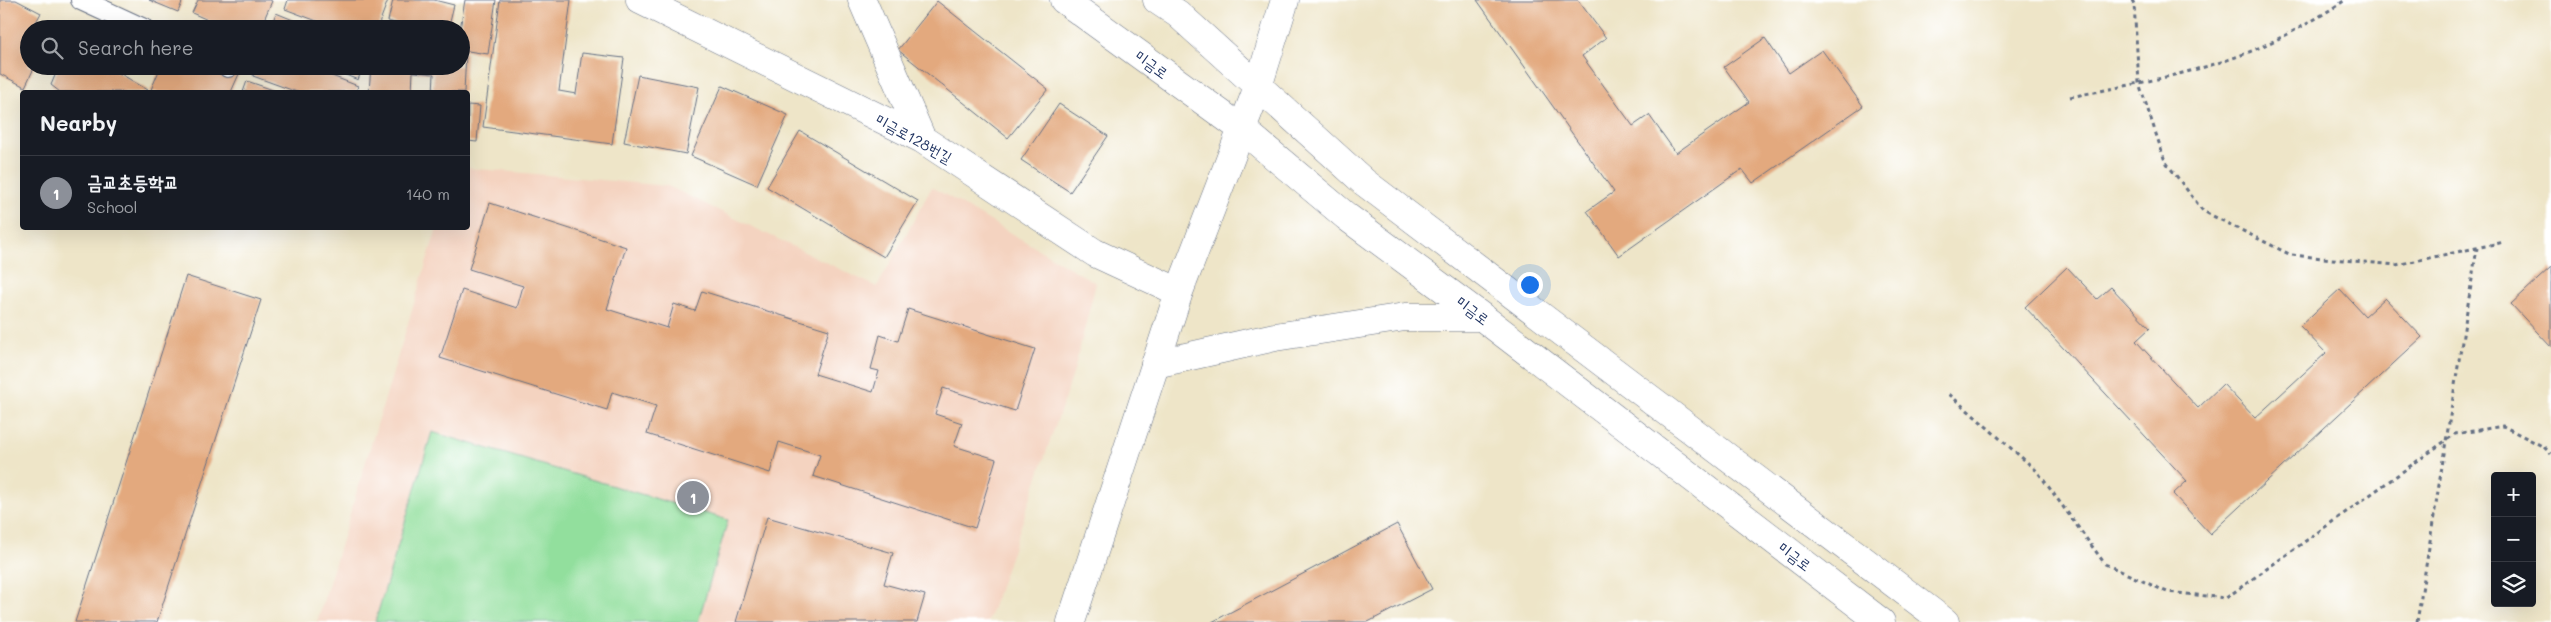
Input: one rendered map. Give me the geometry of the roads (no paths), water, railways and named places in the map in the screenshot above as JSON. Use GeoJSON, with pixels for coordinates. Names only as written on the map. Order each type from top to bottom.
{"type":"FeatureCollection","features":[{"type":"Feature","properties":{"kind":"street","name":"미금로128번길"},"geometry":{"type":"LineString","coordinates":[[640,0],[922,139],[1095,253],[1179,292]]}},
{"type":"Feature","properties":{"kind":"street"},"geometry":{"type":"LineString","coordinates":[[862,0],[922,139]]}},
{"type":"Feature","properties":{"kind":"street","name":"미금로"},"geometry":{"type":"LineString","coordinates":[[1064,0],[1242,129],[1347,217],[1482,317],[1881,622]]}},
{"type":"Feature","properties":{"kind":"street"},"geometry":{"type":"LineString","coordinates":[[1157,0],[1178,14],[1364,182],[1944,622]]}},
{"type":"Feature","properties":{"kind":"street"},"geometry":{"type":"LineString","coordinates":[[1070,622],[1179,292],[1258,87],[1285,0]]}},
{"type":"Feature","properties":{"kind":"street"},"geometry":{"type":"LineString","coordinates":[[1156,364],[1275,337],[1405,317],[1482,317]]}},
{"type":"Feature","properties":{"kind":"lane"},"geometry":{"type":"LineString","coordinates":[[81,0],[124,20]]}},
{"type":"Feature","properties":{"kind":"place","name":"금교초등학교"},"geometry":{"type":"Point","coordinates":[693,497]}}]}
